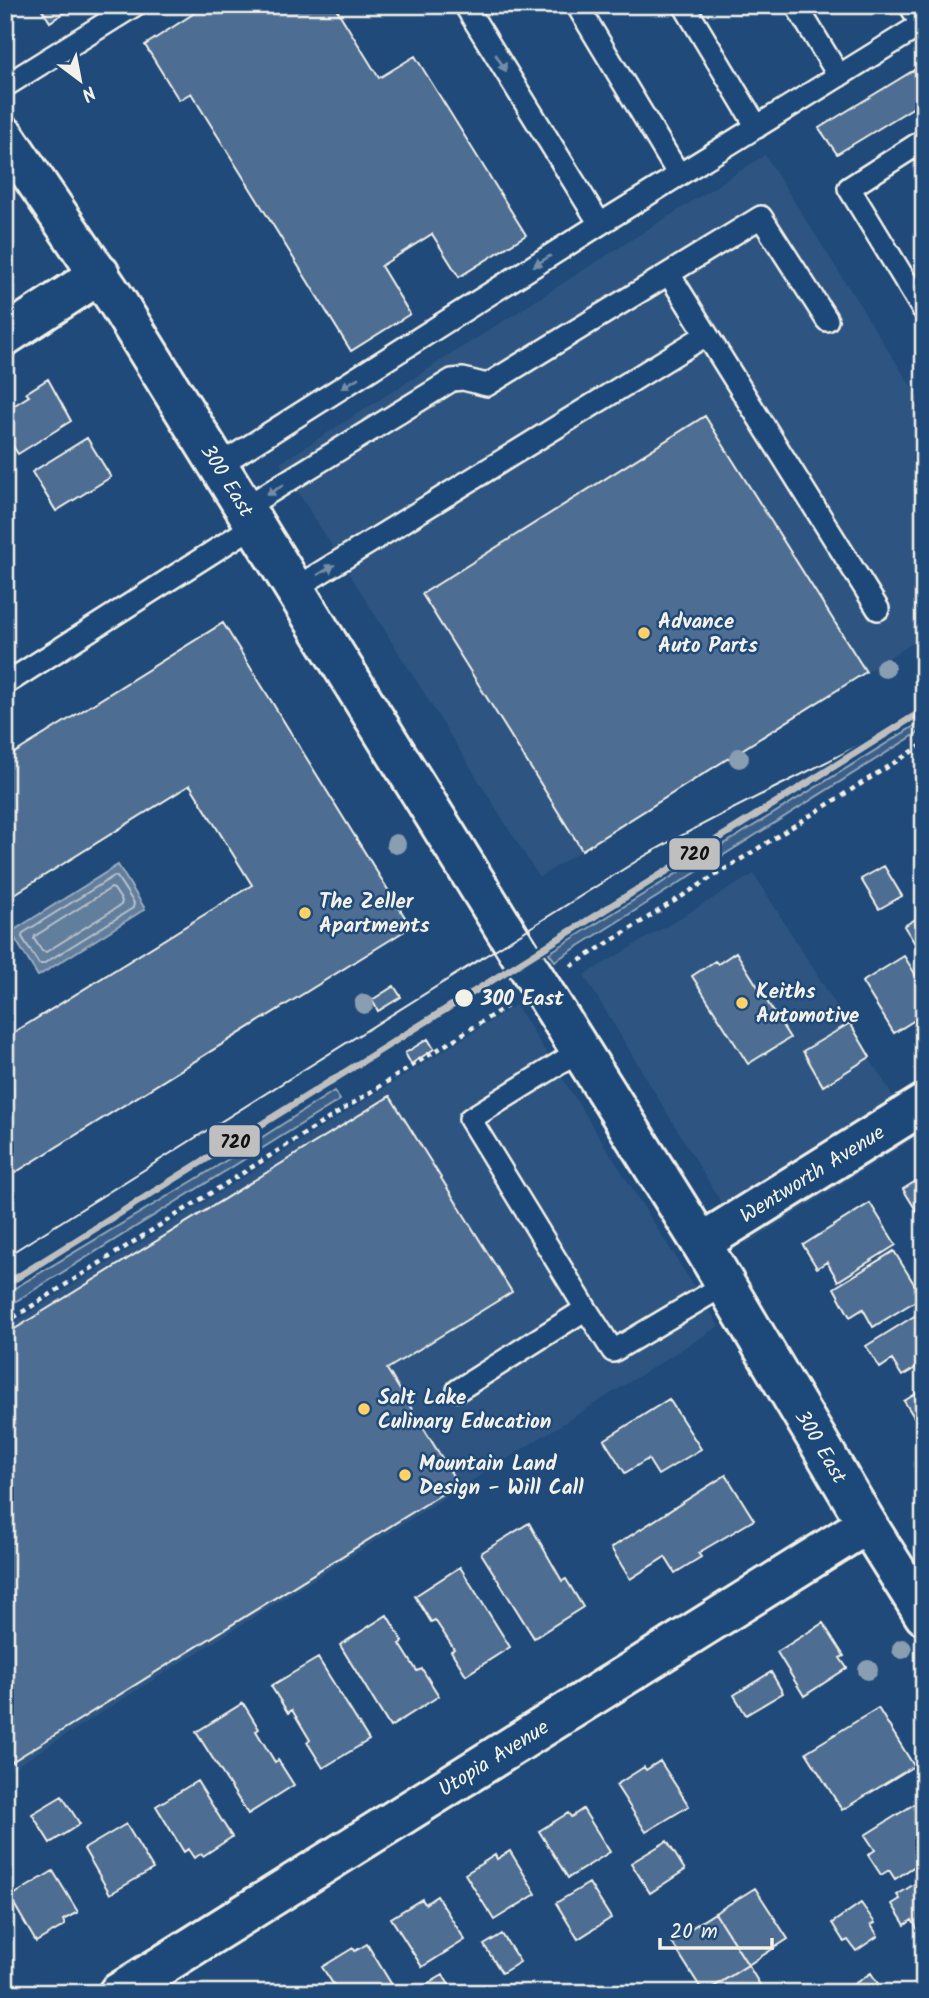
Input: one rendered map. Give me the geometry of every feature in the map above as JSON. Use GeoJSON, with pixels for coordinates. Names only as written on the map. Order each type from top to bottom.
{"type":"FeatureCollection","features":[{"type":"Feature","properties":{"kind":"street","name":"300 East"},"geometry":{"type":"LineString","coordinates":[[5,136],[100,275],[701,1243],[867,1524],[924,1615]]}},
{"type":"Feature","properties":{"kind":"street"},"geometry":{"type":"LineString","coordinates":[[5,336],[100,275]]}},
{"type":"Feature","properties":{"kind":"street","name":"Wentworth Avenue"},"geometry":{"type":"LineString","coordinates":[[701,1243],[924,1104]]}},
{"type":"Feature","properties":{"kind":"street","name":"Utopia Avenue"},"geometry":{"type":"LineString","coordinates":[[118,1993],[867,1524]]}},
{"type":"Feature","properties":{"kind":"lane"},"geometry":{"type":"LineString","coordinates":[[5,86],[135,5]]}},
{"type":"Feature","properties":{"kind":"lane"},"geometry":{"type":"LineString","coordinates":[[465,5],[600,225]]}},
{"type":"Feature","properties":{"kind":"lane"},"geometry":{"type":"LineString","coordinates":[[577,5],[679,175]]}},
{"type":"Feature","properties":{"kind":"lane"},"geometry":{"type":"LineString","coordinates":[[684,5],[757,127]]}},
{"type":"Feature","properties":{"kind":"lane"},"geometry":{"type":"LineString","coordinates":[[796,5],[839,76]]}},
{"type":"Feature","properties":{"kind":"lane"},"geometry":{"type":"LineString","coordinates":[[218,466],[923,24],[910,5]]}},
{"type":"Feature","properties":{"kind":"lane"},"geometry":{"type":"LineString","coordinates":[[922,308],[849,188],[924,140]]}},
{"type":"Feature","properties":{"kind":"lane"},"geometry":{"type":"LineString","coordinates":[[5,684],[250,517],[305,470],[452,380],[463,379],[487,385],[761,217],[827,320]]}},
{"type":"Feature","properties":{"kind":"lane"},"geometry":{"type":"LineString","coordinates":[[669,274],[878,609]]}},
{"type":"Feature","properties":{"kind":"lane"},"geometry":{"type":"LineString","coordinates":[[295,589],[706,335]]}},
{"type":"Feature","properties":{"kind":"lane"},"geometry":{"type":"LineString","coordinates":[[581,1050],[470,1119],[586,1309],[613,1351],[726,1284]]}},
{"type":"Feature","properties":{"kind":"lane"},"geometry":{"type":"LineString","coordinates":[[458,1390],[586,1309]]}},
{"type":"Feature","properties":{"kind":"path"},"geometry":{"type":"LineString","coordinates":[[562,972],[924,744]]}},
{"type":"Feature","properties":{"kind":"path"},"geometry":{"type":"LineString","coordinates":[[5,1323],[518,999]]}},
{"type":"Feature","properties":{"kind":"shaded area"},"geometry":{"type":"Polygon","coordinates":[[[765,155],[924,407],[924,636],[539,877],[280,463],[765,155]]]}},
{"type":"Feature","properties":{"kind":"shaded area"},"geometry":{"type":"Polygon","coordinates":[[[924,720],[924,729],[555,961],[549,953],[924,720]]]}},
{"type":"Feature","properties":{"kind":"shaded area"},"geometry":{"type":"Polygon","coordinates":[[[754,874],[918,1136],[746,1244],[584,975],[754,874]]]}},
{"type":"Feature","properties":{"kind":"shaded area"},"geometry":{"type":"Polygon","coordinates":[[[516,1005],[719,1326],[5,1773],[5,1328],[516,1005]]]}},
{"type":"Feature","properties":{"kind":"shaded area"},"geometry":{"type":"Polygon","coordinates":[[[334,1091],[340,1100],[5,1308],[5,1294],[216,1167],[334,1091]]]}},
{"type":"Feature","properties":{"kind":"water"},"geometry":{"type":"Polygon","coordinates":[[[118,865],[145,909],[38,976],[11,932],[118,865]]]}},
{"type":"Feature","properties":{"kind":"building"},"geometry":{"type":"Polygon","coordinates":[[[39,5],[76,5],[50,22],[39,5]]]}},
{"type":"Feature","properties":{"kind":"building"},"geometry":{"type":"Polygon","coordinates":[[[207,5],[334,5],[379,78],[415,56],[526,235],[459,277],[432,234],[381,266],[410,314],[351,351],[191,93],[179,100],[145,45],[207,5]]]}},
{"type":"Feature","properties":{"kind":"building"},"geometry":{"type":"Polygon","coordinates":[[[924,64],[924,101],[837,154],[819,128],[924,64]]]}},
{"type":"Feature","properties":{"kind":"building"},"geometry":{"type":"Polygon","coordinates":[[[48,379],[71,421],[18,454],[5,434],[5,411],[29,396],[26,393],[48,379]]]}},
{"type":"Feature","properties":{"kind":"building","name":"Advance Auto Parts"},"geometry":{"type":"Polygon","coordinates":[[[705,416],[866,672],[582,850],[422,594],[705,416]]]}},
{"type":"Feature","properties":{"kind":"building"},"geometry":{"type":"Polygon","coordinates":[[[87,438],[111,477],[56,511],[32,472],[87,438]]]}},
{"type":"Feature","properties":{"kind":"building","name":"The Zeller Apartments"},"geometry":{"type":"Polygon","coordinates":[[[223,623],[411,927],[5,1179],[5,1038],[252,885],[190,785],[5,900],[5,759],[223,623]]]}},
{"type":"Feature","properties":{"kind":"building"},"geometry":{"type":"Polygon","coordinates":[[[884,866],[902,896],[879,909],[861,879],[884,866]]]}},
{"type":"Feature","properties":{"kind":"building"},"geometry":{"type":"Polygon","coordinates":[[[924,914],[924,958],[904,926],[924,914]]]}},
{"type":"Feature","properties":{"kind":"building"},"geometry":{"type":"Polygon","coordinates":[[[736,952],[790,1038],[748,1064],[692,976],[715,961],[718,964],[736,952]]]}},
{"type":"Feature","properties":{"kind":"building"},"geometry":{"type":"Polygon","coordinates":[[[904,956],[924,988],[924,1010],[915,1016],[918,1018],[894,1033],[862,982],[904,956]]]}},
{"type":"Feature","properties":{"kind":"building"},"geometry":{"type":"Polygon","coordinates":[[[394,986],[401,997],[378,1011],[372,1000],[394,986]]]}},
{"type":"Feature","properties":{"kind":"building"},"geometry":{"type":"Polygon","coordinates":[[[850,1023],[870,1057],[823,1086],[803,1051],[850,1023]]]}},
{"type":"Feature","properties":{"kind":"building"},"geometry":{"type":"Polygon","coordinates":[[[428,1039],[434,1049],[411,1064],[405,1053],[428,1039]]]}},
{"type":"Feature","properties":{"kind":"building"},"geometry":{"type":"Polygon","coordinates":[[[390,1096],[512,1292],[387,1369],[458,1484],[5,1766],[5,1335],[390,1096]]]}},
{"type":"Feature","properties":{"kind":"building"},"geometry":{"type":"Polygon","coordinates":[[[924,1176],[924,1219],[922,1220],[903,1189],[924,1176]]]}},
{"type":"Feature","properties":{"kind":"building"},"geometry":{"type":"Polygon","coordinates":[[[870,1203],[896,1245],[838,1281],[827,1262],[817,1268],[803,1245],[870,1203]]]}},
{"type":"Feature","properties":{"kind":"building"},"geometry":{"type":"Polygon","coordinates":[[[894,1251],[922,1297],[873,1327],[863,1309],[850,1317],[834,1288],[894,1251]]]}},
{"type":"Feature","properties":{"kind":"building"},"geometry":{"type":"Polygon","coordinates":[[[924,1310],[924,1363],[902,1376],[892,1360],[880,1368],[866,1346],[924,1310]]]}},
{"type":"Feature","properties":{"kind":"building"},"geometry":{"type":"Polygon","coordinates":[[[924,1389],[924,1412],[914,1417],[904,1401],[924,1389]]]}},
{"type":"Feature","properties":{"kind":"building"},"geometry":{"type":"Polygon","coordinates":[[[669,1399],[701,1449],[658,1475],[648,1459],[625,1473],[604,1440],[669,1399]]]}},
{"type":"Feature","properties":{"kind":"building"},"geometry":{"type":"Polygon","coordinates":[[[726,1475],[754,1520],[698,1553],[701,1557],[675,1573],[665,1557],[630,1579],[611,1548],[726,1475]]]}},
{"type":"Feature","properties":{"kind":"building"},"geometry":{"type":"Polygon","coordinates":[[[529,1523],[562,1581],[566,1579],[583,1607],[534,1638],[481,1553],[529,1523]]]}},
{"type":"Feature","properties":{"kind":"building"},"geometry":{"type":"Polygon","coordinates":[[[460,1567],[510,1647],[466,1675],[451,1651],[454,1649],[435,1620],[431,1622],[415,1596],[460,1567]]]}},
{"type":"Feature","properties":{"kind":"building"},"geometry":{"type":"Polygon","coordinates":[[[387,1615],[403,1642],[400,1644],[417,1671],[422,1669],[439,1696],[390,1727],[340,1645],[387,1615]]]}},
{"type":"Feature","properties":{"kind":"building"},"geometry":{"type":"Polygon","coordinates":[[[823,1623],[844,1656],[840,1658],[847,1668],[804,1696],[777,1652],[823,1623]]]}},
{"type":"Feature","properties":{"kind":"building"},"geometry":{"type":"Polygon","coordinates":[[[318,1658],[369,1740],[323,1768],[292,1710],[288,1713],[271,1686],[318,1658]]]}},
{"type":"Feature","properties":{"kind":"building"},"geometry":{"type":"Polygon","coordinates":[[[771,1672],[783,1693],[746,1715],[734,1695],[771,1672]]]}},
{"type":"Feature","properties":{"kind":"building"},"geometry":{"type":"Polygon","coordinates":[[[243,1703],[275,1762],[278,1760],[294,1785],[248,1814],[196,1732],[243,1703]]]}},
{"type":"Feature","properties":{"kind":"building"},"geometry":{"type":"Polygon","coordinates":[[[878,1708],[914,1766],[842,1810],[806,1752],[878,1708]]]}},
{"type":"Feature","properties":{"kind":"building"},"geometry":{"type":"Polygon","coordinates":[[[660,1761],[689,1806],[646,1832],[616,1785],[644,1767],[646,1770],[660,1761]]]}},
{"type":"Feature","properties":{"kind":"building"},"geometry":{"type":"Polygon","coordinates":[[[197,1781],[232,1837],[203,1856],[201,1854],[194,1858],[188,1849],[184,1852],[156,1806],[197,1781]]]}},
{"type":"Feature","properties":{"kind":"building"},"geometry":{"type":"Polygon","coordinates":[[[62,1796],[80,1824],[50,1843],[32,1814],[62,1796]]]}},
{"type":"Feature","properties":{"kind":"building"},"geometry":{"type":"Polygon","coordinates":[[[924,1798],[924,1860],[895,1879],[889,1870],[881,1875],[868,1855],[875,1850],[865,1835],[924,1798]]]}},
{"type":"Feature","properties":{"kind":"building"},"geometry":{"type":"Polygon","coordinates":[[[583,1809],[610,1852],[568,1878],[539,1831],[568,1813],[571,1817],[583,1809]]]}},
{"type":"Feature","properties":{"kind":"building"},"geometry":{"type":"Polygon","coordinates":[[[126,1824],[153,1869],[110,1894],[84,1849],[126,1824]]]}},
{"type":"Feature","properties":{"kind":"building"},"geometry":{"type":"Polygon","coordinates":[[[667,1841],[685,1870],[650,1893],[631,1863],[667,1841]]]}},
{"type":"Feature","properties":{"kind":"building"},"geometry":{"type":"Polygon","coordinates":[[[510,1851],[536,1894],[494,1920],[465,1874],[495,1855],[497,1859],[510,1851]]]}},
{"type":"Feature","properties":{"kind":"building"},"geometry":{"type":"Polygon","coordinates":[[[53,1871],[78,1912],[63,1920],[65,1925],[36,1942],[10,1897],[53,1871]]]}},
{"type":"Feature","properties":{"kind":"building"},"geometry":{"type":"Polygon","coordinates":[[[924,1878],[923,1938],[912,1920],[905,1925],[892,1904],[900,1899],[897,1895],[924,1878]]]}},
{"type":"Feature","properties":{"kind":"building"},"geometry":{"type":"Polygon","coordinates":[[[589,1883],[611,1918],[578,1939],[556,1903],[589,1883]]]}},
{"type":"Feature","properties":{"kind":"building"},"geometry":{"type":"Polygon","coordinates":[[[755,1888],[788,1939],[748,1965],[715,1913],[755,1888]]]}},
{"type":"Feature","properties":{"kind":"building"},"geometry":{"type":"Polygon","coordinates":[[[437,1896],[465,1940],[422,1967],[391,1918],[422,1899],[425,1904],[437,1896]]]}},
{"type":"Feature","properties":{"kind":"building"},"geometry":{"type":"Polygon","coordinates":[[[861,1903],[875,1923],[871,1925],[878,1936],[856,1951],[848,1940],[844,1942],[832,1923],[861,1903]]]}},
{"type":"Feature","properties":{"kind":"building"},"geometry":{"type":"Polygon","coordinates":[[[715,1913],[748,1965],[704,1993],[671,1941],[715,1913]]]}},
{"type":"Feature","properties":{"kind":"building"},"geometry":{"type":"Polygon","coordinates":[[[502,1934],[520,1962],[502,1973],[484,1945],[502,1934]]]}},
{"type":"Feature","properties":{"kind":"building"},"geometry":{"type":"Polygon","coordinates":[[[367,1944],[395,1990],[390,1993],[339,1993],[322,1967],[353,1948],[355,1951],[367,1944]]]}},
{"type":"Feature","properties":{"kind":"building"},"geometry":{"type":"Polygon","coordinates":[[[748,1965],[765,1993],[704,1993],[748,1965]]]}},
{"type":"Feature","properties":{"kind":"building"},"geometry":{"type":"Polygon","coordinates":[[[871,1973],[884,1993],[842,1993],[842,1992],[871,1973]]]}},
{"type":"Feature","properties":{"kind":"building"},"geometry":{"type":"Polygon","coordinates":[[[443,1975],[454,1993],[414,1992],[443,1975]]]}},
{"type":"Feature","properties":{"kind":"tram line"},"geometry":{"type":"LineString","coordinates":[[5,1257],[643,857],[924,710]]}},
{"type":"Feature","properties":{"kind":"transit line","name":"720"},"geometry":{"type":"LineString","coordinates":[[5,1285],[924,710]]}},
{"type":"Feature","properties":{"kind":"place","name":"Advance Auto Parts"},"geometry":{"type":"Point","coordinates":[644,633]}},
{"type":"Feature","properties":{"kind":"place","name":"The Zeller Apartments"},"geometry":{"type":"Point","coordinates":[305,913]}},
{"type":"Feature","properties":{"kind":"place","name":"300 East"},"geometry":{"type":"Point","coordinates":[464,998]}},
{"type":"Feature","properties":{"kind":"place","name":"Keiths Automotive"},"geometry":{"type":"Point","coordinates":[742,1003]}},
{"type":"Feature","properties":{"kind":"place","name":"Salt Lake Culinary Education"},"geometry":{"type":"Point","coordinates":[364,1409]}},
{"type":"Feature","properties":{"kind":"place","name":"Mountain Land Design - Will Call"},"geometry":{"type":"Point","coordinates":[405,1475]}}]}
